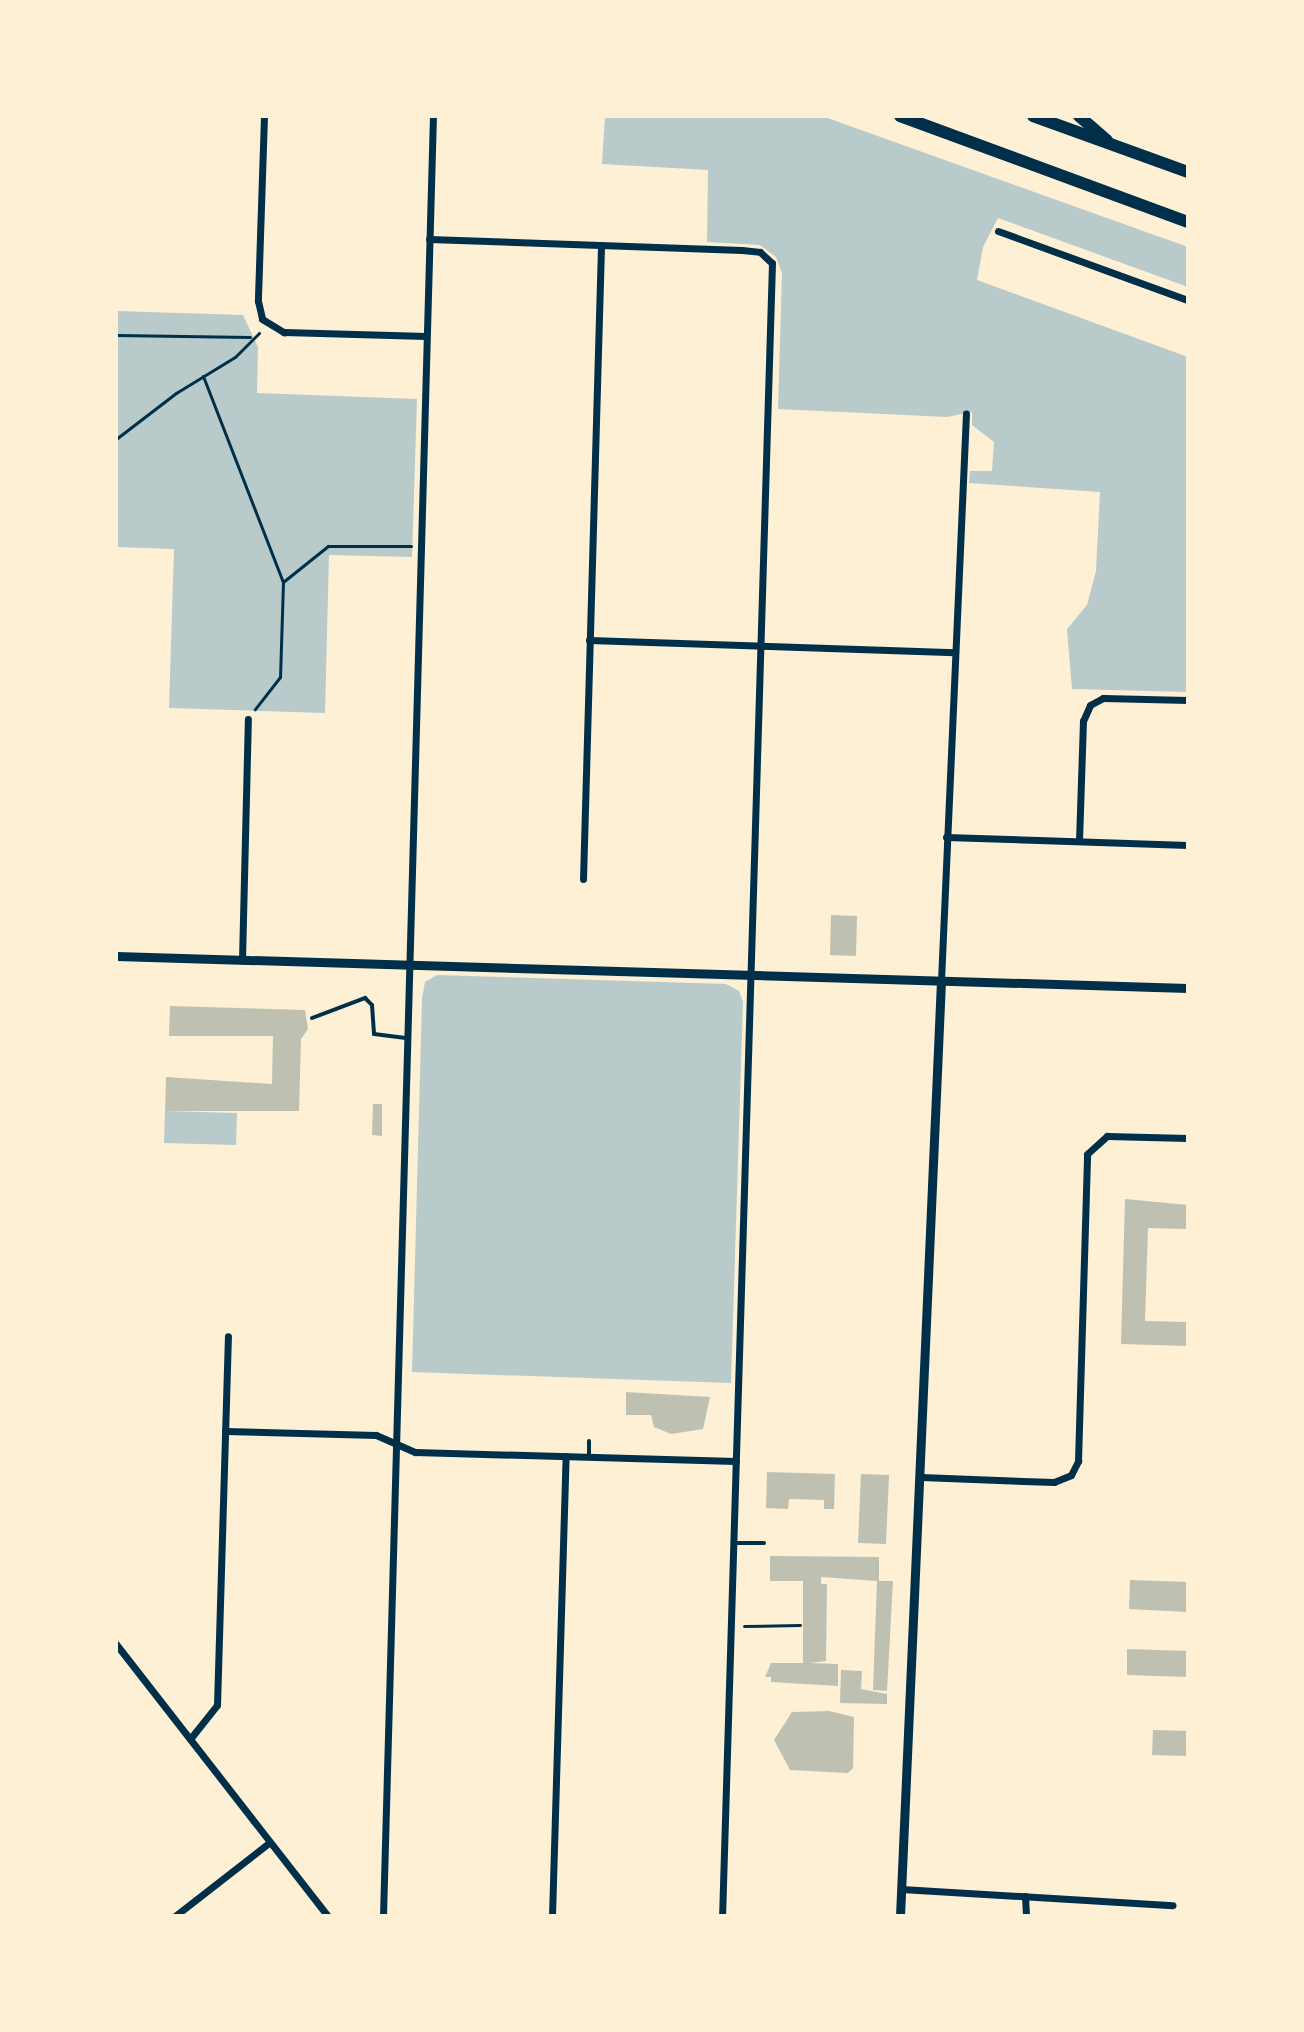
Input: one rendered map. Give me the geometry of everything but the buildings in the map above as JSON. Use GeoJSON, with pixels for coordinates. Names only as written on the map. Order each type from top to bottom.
{"type":"FeatureCollection","features":[{"type":"Feature","properties":{"kind":"highway"},"geometry":{"type":"LineString","coordinates":[[900,116],[1188,222]]}},
{"type":"Feature","properties":{"kind":"highway"},"geometry":{"type":"LineString","coordinates":[[1033,116],[1188,172]]}},
{"type":"Feature","properties":{"kind":"highway"},"geometry":{"type":"LineString","coordinates":[[1079,116],[1113,145]]}},
{"type":"Feature","properties":{"kind":"street"},"geometry":{"type":"LineString","coordinates":[[264,116],[258,307],[270,327],[284,332],[426,336]]}},
{"type":"Feature","properties":{"kind":"street"},"geometry":{"type":"LineString","coordinates":[[383,1916],[433,116]]}},
{"type":"Feature","properties":{"kind":"street"},"geometry":{"type":"LineString","coordinates":[[998,231],[1188,300]]}},
{"type":"Feature","properties":{"kind":"street"},"geometry":{"type":"LineString","coordinates":[[429,239],[742,250],[766,256],[775,280],[722,1916]]}},
{"type":"Feature","properties":{"kind":"street"},"geometry":{"type":"LineString","coordinates":[[583,879],[601,245]]}},
{"type":"Feature","properties":{"kind":"street"},"geometry":{"type":"LineString","coordinates":[[900,1916],[966,414]]}},
{"type":"Feature","properties":{"kind":"street"},"geometry":{"type":"LineString","coordinates":[[589,640],[955,652]]}},
{"type":"Feature","properties":{"kind":"street"},"geometry":{"type":"LineString","coordinates":[[1079,841],[1083,721],[1090,705],[1103,698],[1188,700]]}},
{"type":"Feature","properties":{"kind":"street"},"geometry":{"type":"LineString","coordinates":[[242,960],[248,719]]}},
{"type":"Feature","properties":{"kind":"street"},"geometry":{"type":"LineString","coordinates":[[946,837],[1188,845]]}},
{"type":"Feature","properties":{"kind":"street"},"geometry":{"type":"LineString","coordinates":[[116,956],[1188,988]]}},
{"type":"Feature","properties":{"kind":"street"},"geometry":{"type":"LineString","coordinates":[[921,1477],[1054,1482],[1075,1469],[1087,1154],[1107,1136],[1188,1138]]}},
{"type":"Feature","properties":{"kind":"street"},"geometry":{"type":"LineString","coordinates":[[190,1739],[217,1705],[228,1336]]}},
{"type":"Feature","properties":{"kind":"street"},"geometry":{"type":"LineString","coordinates":[[225,1431],[376,1435],[415,1452],[736,1461]]}},
{"type":"Feature","properties":{"kind":"street"},"geometry":{"type":"LineString","coordinates":[[552,1916],[566,1456]]}},
{"type":"Feature","properties":{"kind":"street"},"geometry":{"type":"LineString","coordinates":[[116,1644],[328,1916]]}},
{"type":"Feature","properties":{"kind":"street"},"geometry":{"type":"LineString","coordinates":[[175,1916],[270,1842]]}},
{"type":"Feature","properties":{"kind":"street"},"geometry":{"type":"LineString","coordinates":[[901,1889],[1173,1905]]}},
{"type":"Feature","properties":{"kind":"street"},"geometry":{"type":"LineString","coordinates":[[1025,1896],[1026,1916]]}},
{"type":"Feature","properties":{"kind":"lane"},"geometry":{"type":"LineString","coordinates":[[312,1018],[365,998],[372,1005],[374,1034],[408,1038]]}},
{"type":"Feature","properties":{"kind":"lane"},"geometry":{"type":"LineString","coordinates":[[589,1441],[589,1457]]}},
{"type":"Feature","properties":{"kind":"lane"},"geometry":{"type":"LineString","coordinates":[[734,1543],[764,1543]]}},
{"type":"Feature","properties":{"kind":"path"},"geometry":{"type":"LineString","coordinates":[[116,439],[203,376],[235,357],[250,337],[270,327]]}},
{"type":"Feature","properties":{"kind":"path"},"geometry":{"type":"LineString","coordinates":[[116,335],[250,337]]}},
{"type":"Feature","properties":{"kind":"path"},"geometry":{"type":"LineString","coordinates":[[203,376],[283,582],[280,677],[248,719]]}},
{"type":"Feature","properties":{"kind":"path"},"geometry":{"type":"LineString","coordinates":[[283,582],[328,546],[421,546]]}},
{"type":"Feature","properties":{"kind":"path"},"geometry":{"type":"LineString","coordinates":[[731,1626],[800,1625]]}},
{"type":"Feature","properties":{"kind":"shaded area"},"geometry":{"type":"Polygon","coordinates":[[[605,116],[822,116],[1188,247],[1188,287],[998,218],[983,247],[977,280],[1188,357],[1188,692],[1072,689],[1067,629],[1087,605],[1096,571],[1100,492],[969,483],[970,471],[992,471],[994,442],[972,425],[972,412],[947,417],[778,409],[782,273],[776,257],[760,245],[707,242],[708,170],[602,164],[605,116]]]}},
{"type":"Feature","properties":{"kind":"shaded area"},"geometry":{"type":"Polygon","coordinates":[[[116,311],[243,315],[258,347],[257,393],[417,399],[412,557],[329,555],[325,713],[169,708],[174,549],[116,547],[116,311]]]}},
{"type":"Feature","properties":{"kind":"shaded area"},"geometry":{"type":"Polygon","coordinates":[[[437,975],[726,984],[739,991],[743,1002],[731,1383],[412,1372],[422,999],[425,982],[437,975]]]}},
{"type":"Feature","properties":{"kind":"shaded area"},"geometry":{"type":"Polygon","coordinates":[[[165,1111],[237,1113],[236,1145],[164,1143],[165,1111]]]}}]}
